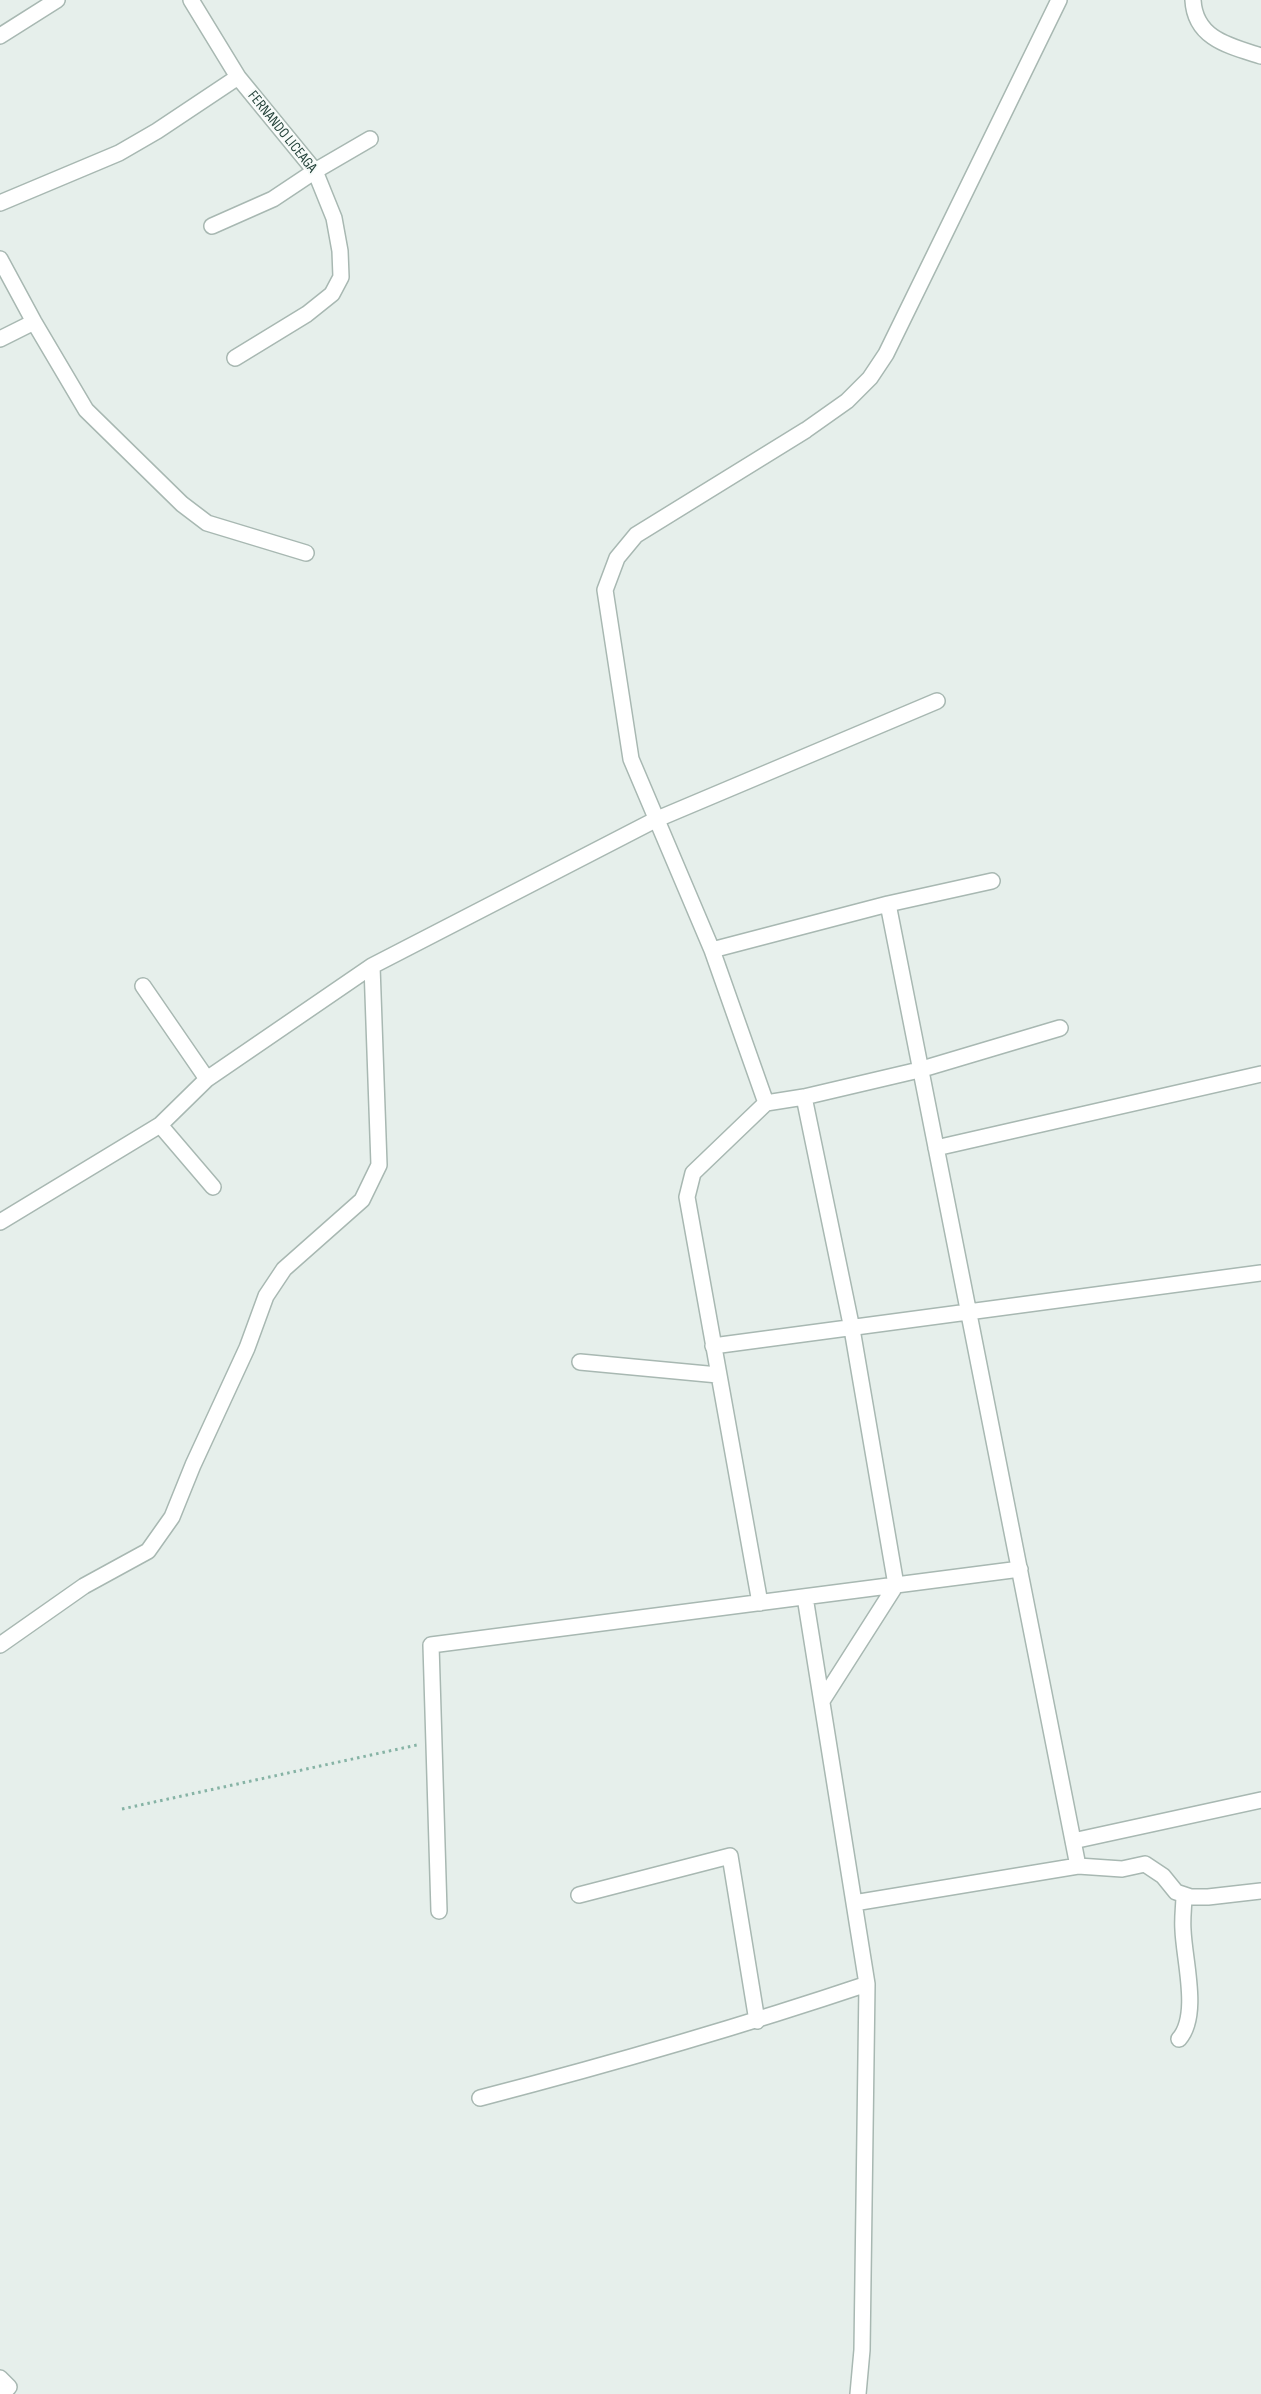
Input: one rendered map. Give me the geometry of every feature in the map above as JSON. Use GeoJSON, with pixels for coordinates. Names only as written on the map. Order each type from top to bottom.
{"type":"FeatureCollection","features":[{"type":"Feature","properties":{"kind":"street"},"geometry":{"type":"LineString","coordinates":[[0,36],[58,0]]}},
{"type":"Feature","properties":{"kind":"street","name":"FERNANDO LICEAGA"},"geometry":{"type":"LineString","coordinates":[[191,0],[238,78],[315,170],[334,218],[340,251],[341,276],[332,294],[307,314],[235,358]]}},
{"type":"Feature","properties":{"kind":"street"},"geometry":{"type":"LineString","coordinates":[[766,1103],[712,950],[655,820],[631,759],[606,590],[617,558],[636,536],[806,430],[847,401],[870,378],[886,354],[1059,0]]}},
{"type":"Feature","properties":{"kind":"street"},"geometry":{"type":"LineString","coordinates":[[1193,0],[1194,14],[1207,33],[1228,46],[1261,56]]}},
{"type":"Feature","properties":{"kind":"street"},"geometry":{"type":"LineString","coordinates":[[0,203],[119,153],[157,131],[238,78]]}},
{"type":"Feature","properties":{"kind":"street"},"geometry":{"type":"LineString","coordinates":[[212,226],[273,198],[315,170],[370,139]]}},
{"type":"Feature","properties":{"kind":"street"},"geometry":{"type":"LineString","coordinates":[[0,259],[34,322],[86,410],[182,504],[208,523],[306,553]]}},
{"type":"Feature","properties":{"kind":"street"},"geometry":{"type":"LineString","coordinates":[[0,339],[34,322]]}},
{"type":"Feature","properties":{"kind":"street"},"geometry":{"type":"LineString","coordinates":[[0,1222],[160,1125],[207,1078],[372,966],[655,820],[936,701]]}},
{"type":"Feature","properties":{"kind":"street"},"geometry":{"type":"LineString","coordinates":[[712,950],[888,904],[992,881]]}},
{"type":"Feature","properties":{"kind":"street"},"geometry":{"type":"LineString","coordinates":[[888,904],[919,1070],[969,1312],[1078,1866]]}},
{"type":"Feature","properties":{"kind":"street"},"geometry":{"type":"LineString","coordinates":[[0,1645],[7,1638],[84,1586],[148,1551],[172,1516],[192,1464],[248,1348],[266,1296],[284,1269],[362,1200],[379,1166],[372,966]]}},
{"type":"Feature","properties":{"kind":"street"},"geometry":{"type":"LineString","coordinates":[[143,986],[207,1078]]}},
{"type":"Feature","properties":{"kind":"street"},"geometry":{"type":"LineString","coordinates":[[760,1603],[687,1196],[693,1172],[766,1103],[804,1098],[919,1070],[1060,1028]]}},
{"type":"Feature","properties":{"kind":"street"},"geometry":{"type":"LineString","coordinates":[[936,1148],[1261,1074]]}},
{"type":"Feature","properties":{"kind":"street"},"geometry":{"type":"LineString","coordinates":[[804,1098],[852,1329],[896,1585],[822,1701]]}},
{"type":"Feature","properties":{"kind":"street"},"geometry":{"type":"LineString","coordinates":[[160,1125],[213,1187]]}},
{"type":"Feature","properties":{"kind":"street"},"geometry":{"type":"LineString","coordinates":[[713,1346],[852,1329],[1261,1273]]}},
{"type":"Feature","properties":{"kind":"street"},"geometry":{"type":"LineString","coordinates":[[580,1362],[718,1376]]}},
{"type":"Feature","properties":{"kind":"street"},"geometry":{"type":"LineString","coordinates":[[440,1911],[431,1645],[1020,1570]]}},
{"type":"Feature","properties":{"kind":"street"},"geometry":{"type":"LineString","coordinates":[[805,1597],[867,1984],[862,2350],[858,2394]]}},
{"type":"Feature","properties":{"kind":"street"},"geometry":{"type":"LineString","coordinates":[[1073,1840],[1261,1800]]}},
{"type":"Feature","properties":{"kind":"street"},"geometry":{"type":"LineString","coordinates":[[579,1895],[730,1856],[757,2021]]}},
{"type":"Feature","properties":{"kind":"street"},"geometry":{"type":"LineString","coordinates":[[854,1903],[1078,1866],[1122,1869],[1145,1864],[1163,1876],[1176,1892],[1184,1895],[1208,1897],[1261,1891]]}},
{"type":"Feature","properties":{"kind":"street"},"geometry":{"type":"LineString","coordinates":[[1179,2039],[1185,2032],[1190,1988],[1183,1929],[1184,1895]]}},
{"type":"Feature","properties":{"kind":"street"},"geometry":{"type":"LineString","coordinates":[[480,2098],[619,2062],[757,2021],[867,1984]]}},
{"type":"Feature","properties":{"kind":"street"},"geometry":{"type":"LineString","coordinates":[[0,2378],[9,2387],[2,2394]]}},
{"type":"Feature","properties":{"kind":"path"},"geometry":{"type":"LineString","coordinates":[[122,1809],[434,1742]]}}]}
